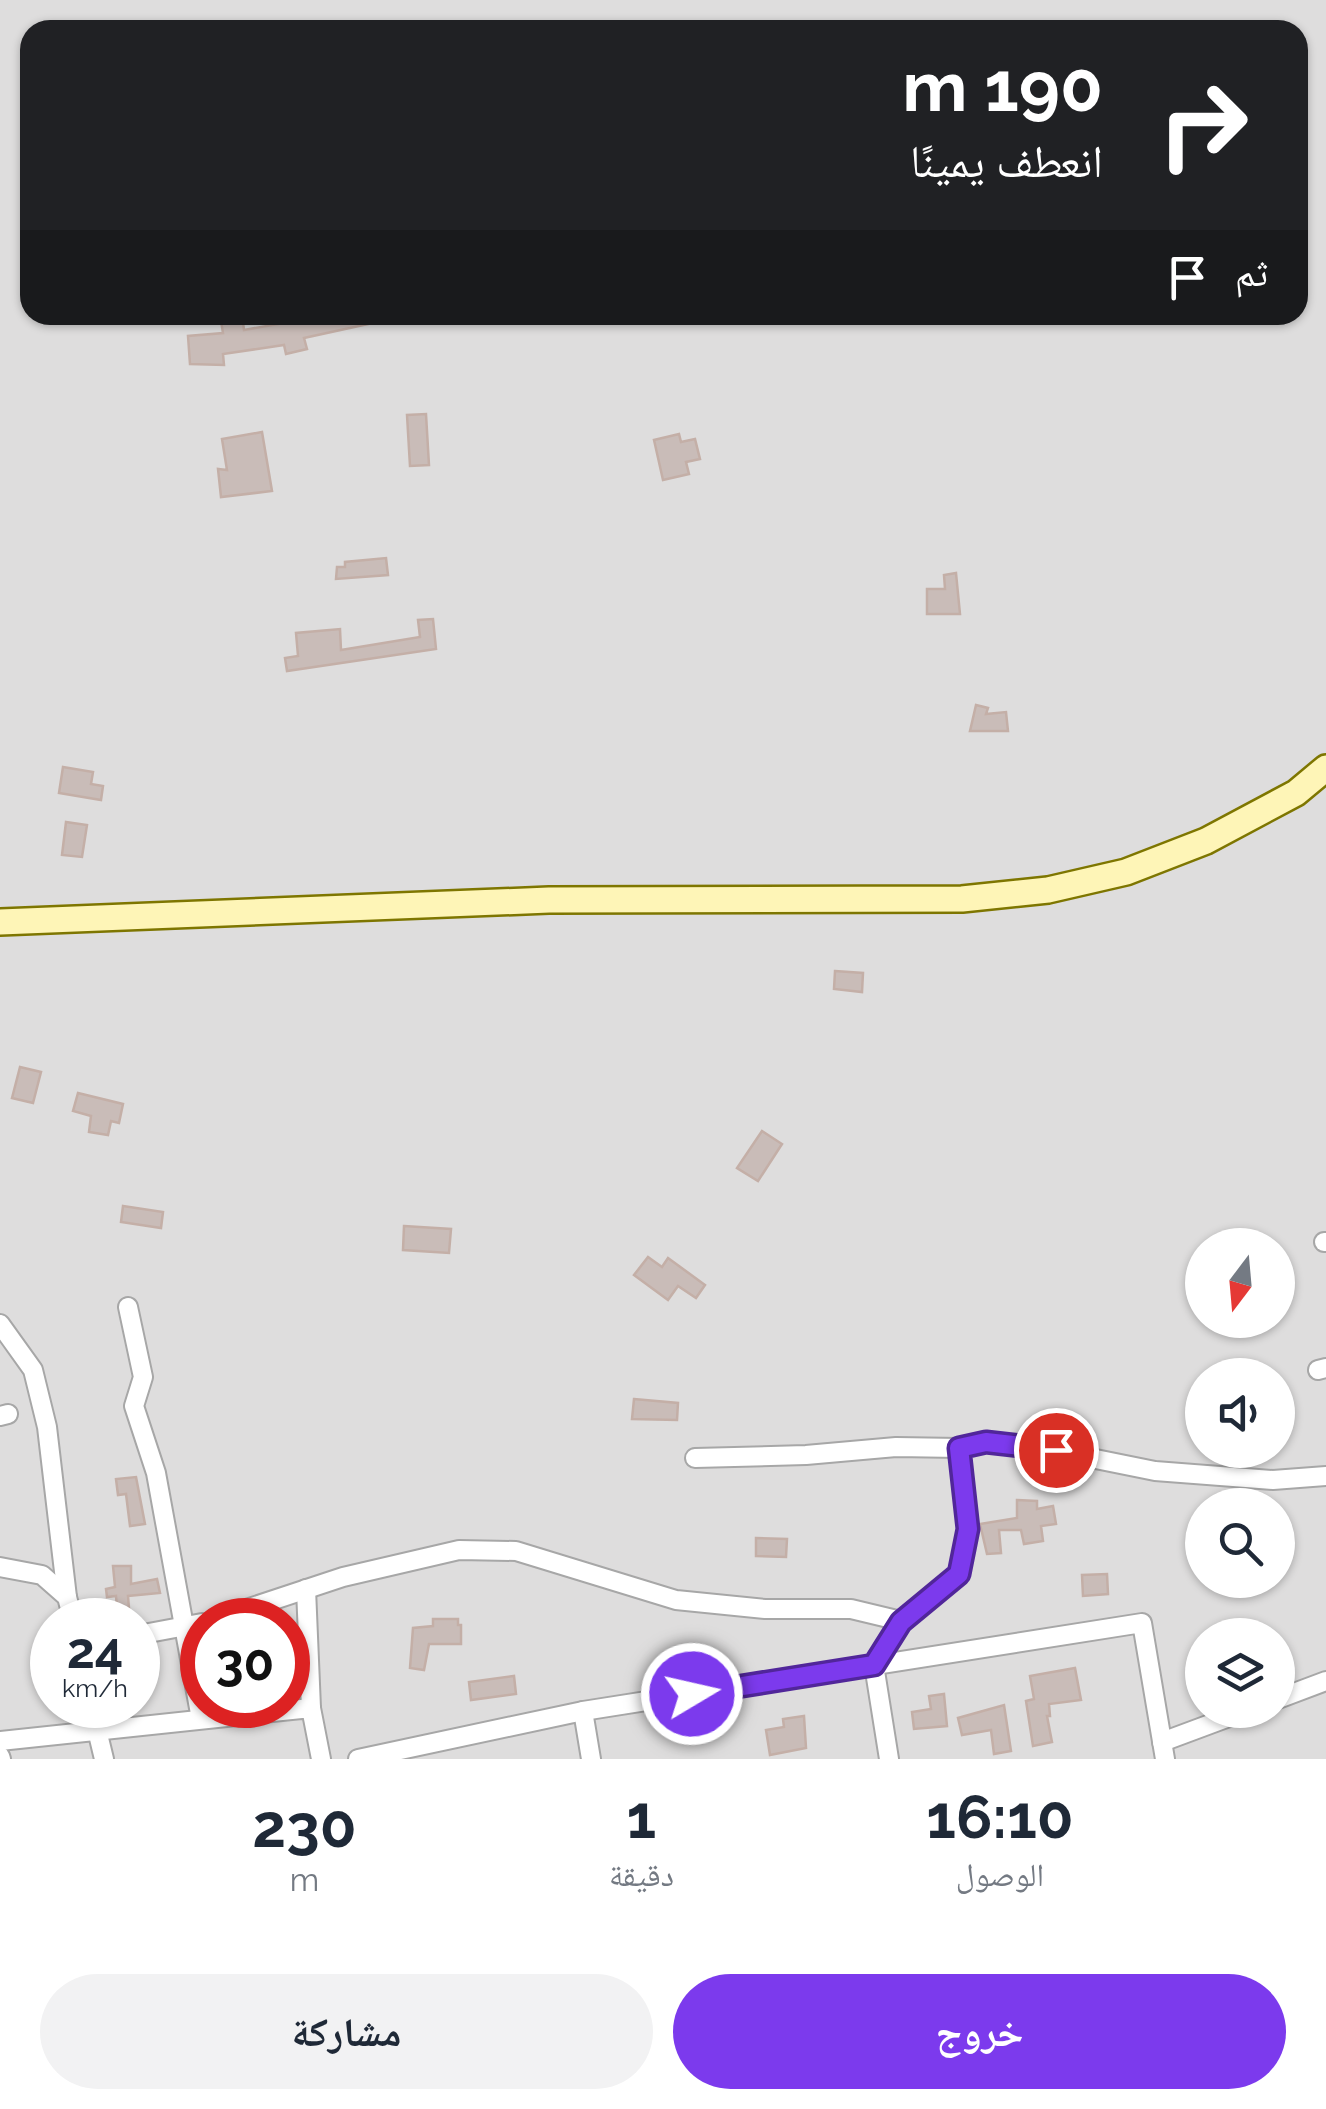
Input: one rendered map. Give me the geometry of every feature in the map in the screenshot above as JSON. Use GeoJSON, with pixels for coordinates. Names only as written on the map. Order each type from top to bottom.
{"type":"FeatureCollection","features":[{"type":"Feature","properties":{"kind":"main road"},"geometry":{"type":"LineString","coordinates":[[0,922],[549,900],[962,899],[1048,890],[1126,872],[1206,840],[1296,792],[1326,768]]}},
{"type":"Feature","properties":{"kind":"street"},"geometry":{"type":"LineString","coordinates":[[128,1307],[143,1377],[134,1406],[156,1474],[186,1598]]}},
{"type":"Feature","properties":{"kind":"street"},"geometry":{"type":"LineString","coordinates":[[0,1324],[34,1370],[47,1427],[68,1597]]}},
{"type":"Feature","properties":{"kind":"street"},"geometry":{"type":"LineString","coordinates":[[696,1458],[806,1455],[896,1447],[959,1448],[986,1442],[1056,1450],[1155,1470],[1273,1480],[1326,1476]]}},
{"type":"Feature","properties":{"kind":"street"},"geometry":{"type":"LineString","coordinates":[[889,1759],[874,1665],[901,1622],[959,1574],[968,1529],[959,1448]]}},
{"type":"Feature","properties":{"kind":"street"},"geometry":{"type":"LineString","coordinates":[[282,1598],[306,1588],[459,1550],[516,1551],[676,1600],[766,1609],[851,1609],[901,1622]]}},
{"type":"Feature","properties":{"kind":"street"},"geometry":{"type":"LineString","coordinates":[[0,1567],[42,1575],[68,1597]]}},
{"type":"Feature","properties":{"kind":"street"},"geometry":{"type":"LineString","coordinates":[[306,1588],[311,1708],[321,1759]]}},
{"type":"Feature","properties":{"kind":"street"},"geometry":{"type":"LineString","coordinates":[[358,1759],[583,1711],[1142,1622],[1163,1750],[1210,1728]]}},
{"type":"Feature","properties":{"kind":"street"},"geometry":{"type":"LineString","coordinates":[[1295,1693],[1326,1681]]}},
{"type":"Feature","properties":{"kind":"street"},"geometry":{"type":"LineString","coordinates":[[583,1711],[591,1759]]}},
{"type":"Feature","properties":{"kind":"street"},"geometry":{"type":"LineString","coordinates":[[0,1741],[180,1722]]}},
{"type":"Feature","properties":{"kind":"street"},"geometry":{"type":"LineString","coordinates":[[96,1728],[104,1759]]}},
{"type":"Feature","properties":{"kind":"shaded area"},"geometry":{"type":"Polygon","coordinates":[[[0,0],[1326,0],[1326,1759],[0,1759],[0,0]]]}},
{"type":"Feature","properties":{"kind":"building"},"geometry":{"type":"Polygon","coordinates":[[[222,325],[243,325],[244,330],[272,325],[364,325],[304,338],[307,349],[286,354],[284,345],[223,354],[224,365],[190,364],[188,336],[223,333],[222,325]]]}},
{"type":"Feature","properties":{"kind":"building"},"geometry":{"type":"Polygon","coordinates":[[[426,414],[429,465],[410,466],[407,415],[426,414]]]}},
{"type":"Feature","properties":{"kind":"building"},"geometry":{"type":"Polygon","coordinates":[[[262,432],[272,491],[221,497],[218,469],[227,470],[222,439],[262,432]]]}},
{"type":"Feature","properties":{"kind":"building"},"geometry":{"type":"Polygon","coordinates":[[[679,434],[681,442],[695,439],[700,459],[686,462],[689,474],[663,480],[654,440],[679,434]]]}},
{"type":"Feature","properties":{"kind":"building"},"geometry":{"type":"Polygon","coordinates":[[[386,558],[388,575],[336,579],[337,567],[345,567],[345,562],[386,558]]]}},
{"type":"Feature","properties":{"kind":"building"},"geometry":{"type":"Polygon","coordinates":[[[956,573],[960,614],[927,614],[927,589],[945,589],[944,575],[956,573]]]}},
{"type":"Feature","properties":{"kind":"building"},"geometry":{"type":"Polygon","coordinates":[[[433,619],[436,649],[287,671],[285,658],[298,656],[296,633],[340,629],[341,650],[420,637],[418,620],[433,619]]]}},
{"type":"Feature","properties":{"kind":"building"},"geometry":{"type":"Polygon","coordinates":[[[976,705],[988,708],[986,714],[1006,712],[1008,731],[970,731],[976,705]]]}},
{"type":"Feature","properties":{"kind":"building"},"geometry":{"type":"Polygon","coordinates":[[[63,767],[93,772],[91,784],[103,786],[101,800],[59,793],[63,767]]]}},
{"type":"Feature","properties":{"kind":"building"},"geometry":{"type":"Polygon","coordinates":[[[66,822],[87,825],[82,857],[62,855],[66,822]]]}},
{"type":"Feature","properties":{"kind":"building"},"geometry":{"type":"Polygon","coordinates":[[[835,971],[863,973],[862,992],[834,989],[835,971]]]}},
{"type":"Feature","properties":{"kind":"building"},"geometry":{"type":"Polygon","coordinates":[[[20,1067],[41,1072],[33,1103],[12,1098],[20,1067]]]}},
{"type":"Feature","properties":{"kind":"building"},"geometry":{"type":"Polygon","coordinates":[[[78,1093],[123,1104],[119,1123],[111,1121],[108,1135],[89,1132],[91,1116],[73,1111],[78,1093]]]}},
{"type":"Feature","properties":{"kind":"building"},"geometry":{"type":"Polygon","coordinates":[[[762,1131],[782,1144],[758,1181],[737,1168],[762,1131]]]}},
{"type":"Feature","properties":{"kind":"building"},"geometry":{"type":"Polygon","coordinates":[[[123,1206],[163,1212],[161,1228],[121,1222],[123,1206]]]}},
{"type":"Feature","properties":{"kind":"building"},"geometry":{"type":"Polygon","coordinates":[[[404,1226],[451,1229],[449,1253],[403,1250],[404,1226]]]}},
{"type":"Feature","properties":{"kind":"building"},"geometry":{"type":"Polygon","coordinates":[[[648,1257],[662,1267],[668,1258],[705,1285],[696,1298],[678,1286],[668,1300],[634,1275],[648,1257]]]}},
{"type":"Feature","properties":{"kind":"building"},"geometry":{"type":"Polygon","coordinates":[[[634,1399],[678,1403],[677,1420],[632,1419],[634,1399]]]}},
{"type":"Feature","properties":{"kind":"building"},"geometry":{"type":"Polygon","coordinates":[[[136,1477],[145,1524],[130,1526],[126,1494],[118,1495],[116,1479],[136,1477]]]}},
{"type":"Feature","properties":{"kind":"building"},"geometry":{"type":"Polygon","coordinates":[[[1017,1500],[1037,1501],[1037,1509],[1053,1506],[1056,1524],[1041,1526],[1043,1541],[1024,1544],[1021,1530],[999,1530],[1001,1553],[987,1554],[980,1524],[1017,1518],[1017,1500]]]}},
{"type":"Feature","properties":{"kind":"building"},"geometry":{"type":"Polygon","coordinates":[[[756,1538],[787,1539],[786,1557],[756,1556],[756,1538]]]}},
{"type":"Feature","properties":{"kind":"building"},"geometry":{"type":"Polygon","coordinates":[[[113,1566],[131,1566],[131,1584],[157,1579],[160,1593],[107,1597],[106,1589],[115,1587],[113,1566]]]}},
{"type":"Feature","properties":{"kind":"building"},"geometry":{"type":"Polygon","coordinates":[[[1107,1574],[1108,1594],[1083,1596],[1082,1575],[1107,1574]]]}},
{"type":"Feature","properties":{"kind":"building"},"geometry":{"type":"Polygon","coordinates":[[[433,1619],[458,1619],[461,1644],[429,1644],[424,1670],[410,1668],[413,1628],[433,1626],[433,1619]]]}},
{"type":"Feature","properties":{"kind":"building"},"geometry":{"type":"Polygon","coordinates":[[[1075,1668],[1081,1700],[1049,1704],[1052,1742],[1033,1746],[1026,1701],[1034,1699],[1030,1676],[1075,1668]]]}},
{"type":"Feature","properties":{"kind":"building"},"geometry":{"type":"Polygon","coordinates":[[[514,1676],[516,1694],[471,1700],[469,1682],[514,1676]]]}},
{"type":"Feature","properties":{"kind":"building"},"geometry":{"type":"Polygon","coordinates":[[[944,1694],[947,1726],[914,1729],[912,1712],[931,1709],[929,1696],[944,1694]]]}},
{"type":"Feature","properties":{"kind":"building"},"geometry":{"type":"Polygon","coordinates":[[[1004,1705],[1011,1751],[994,1754],[991,1730],[962,1735],[958,1718],[1004,1705]]]}},
{"type":"Feature","properties":{"kind":"building"},"geometry":{"type":"Polygon","coordinates":[[[804,1716],[806,1748],[770,1755],[766,1730],[784,1727],[783,1719],[804,1716]]]}},
{"type":"Feature","properties":{"kind":"route"},"geometry":{"type":"LineString","coordinates":[[692,1694],[874,1665],[901,1622],[959,1574],[968,1529],[959,1448],[986,1442],[1056,1450]]}}]}
